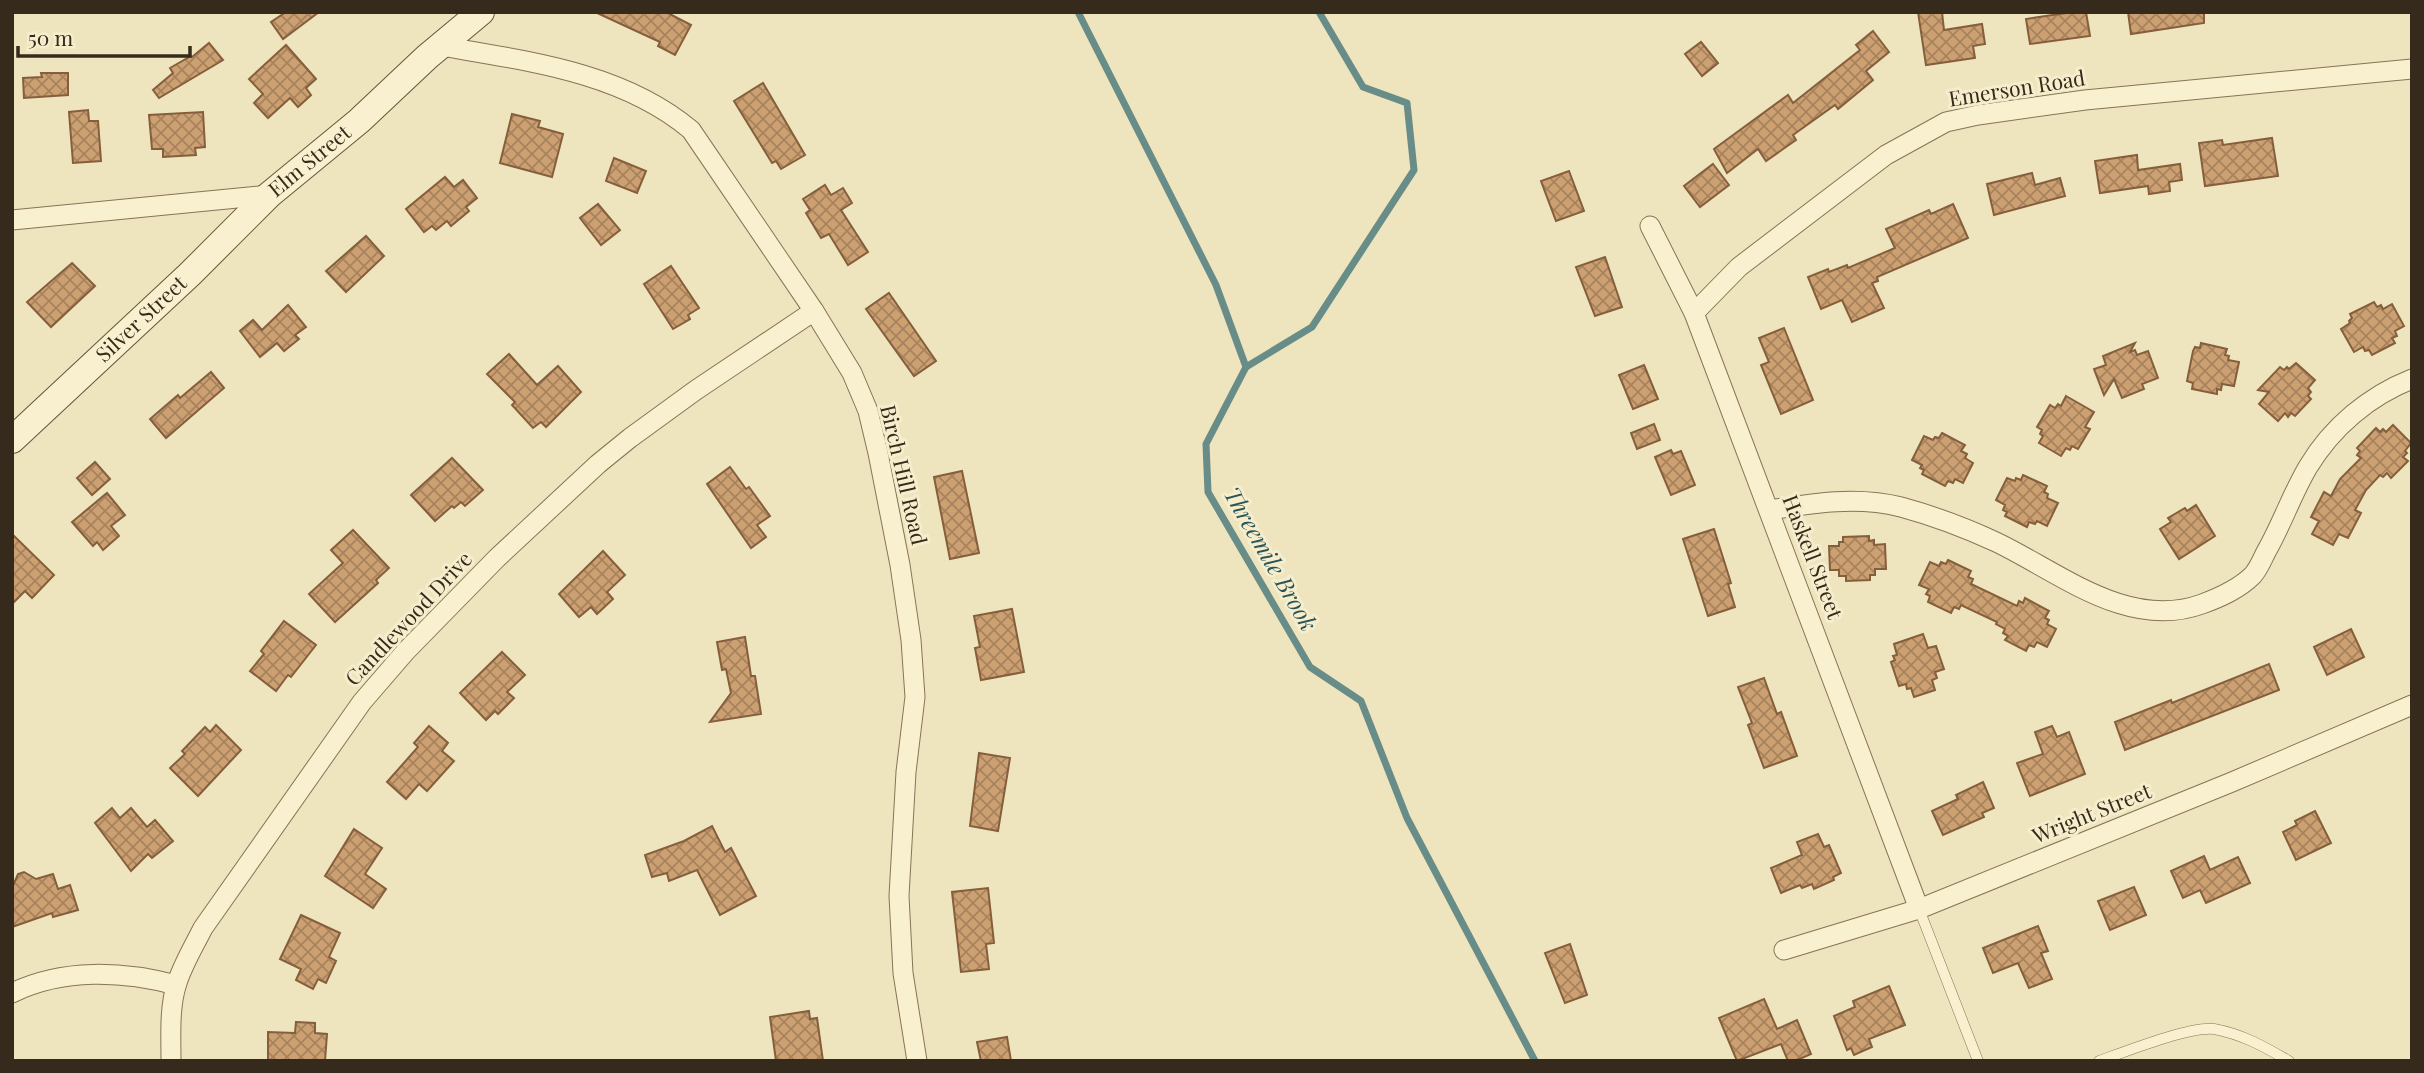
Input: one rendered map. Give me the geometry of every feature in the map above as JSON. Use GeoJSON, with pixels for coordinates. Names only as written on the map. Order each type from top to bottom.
{"type":"FeatureCollection","features":[{"type":"Feature","properties":{"kind":"street","name":"Elm Street"},"geometry":{"type":"LineString","coordinates":[[12,220],[269,195],[359,121],[481,12]]}},
{"type":"Feature","properties":{"kind":"street","name":"Birch Hill Road"},"geometry":{"type":"LineString","coordinates":[[441,46],[529,61],[582,75],[629,92],[672,114],[691,130],[814,311],[852,373],[868,411],[891,516],[911,640],[915,697],[904,797],[899,896],[900,938],[917,1061]]}},
{"type":"Feature","properties":{"kind":"street","name":"Emerson Road"},"geometry":{"type":"LineString","coordinates":[[1694,313],[1739,267],[1875,163],[1924,132],[1946,122],[2085,100],[2412,69]]}},
{"type":"Feature","properties":{"kind":"street","name":"Silver Street"},"geometry":{"type":"LineString","coordinates":[[12,440],[190,274],[269,195]]}},
{"type":"Feature","properties":{"kind":"street","name":"Haskell Street"},"geometry":{"type":"LineString","coordinates":[[1650,226],[1694,313],[1919,909]]}},
{"type":"Feature","properties":{"kind":"street","name":"Candlewood Drive"},"geometry":{"type":"LineString","coordinates":[[171,1061],[176,985],[203,928],[362,702],[406,651],[497,558],[598,464],[673,405],[814,311]]}},
{"type":"Feature","properties":{"kind":"street"},"geometry":{"type":"LineString","coordinates":[[1770,510],[1853,500],[1894,505],[1949,522],[1996,542],[2110,601],[2142,609],[2180,610],[2230,592],[2252,576],[2275,537],[2307,468],[2320,450],[2360,409],[2386,391],[2412,379]]}},
{"type":"Feature","properties":{"kind":"street","name":"Wright Street"},"geometry":{"type":"LineString","coordinates":[[1784,950],[1919,909],[2232,782],[2412,705]]}},
{"type":"Feature","properties":{"kind":"street"},"geometry":{"type":"LineString","coordinates":[[12,993],[40,983],[93,974],[121,974],[176,985]]}},
{"type":"Feature","properties":{"kind":"lane"},"geometry":{"type":"LineString","coordinates":[[1919,909],[1978,1061]]}},
{"type":"Feature","properties":{"kind":"lane"},"geometry":{"type":"LineString","coordinates":[[2099,1061],[2174,1036],[2211,1029],[2247,1038],[2289,1061]]}},
{"type":"Feature","properties":{"kind":"building"},"geometry":{"type":"Polygon","coordinates":[[[286,12],[319,12],[283,39],[271,22],[286,12]]]}},
{"type":"Feature","properties":{"kind":"building"},"geometry":{"type":"Polygon","coordinates":[[[595,12],[666,12],[691,25],[675,55],[658,46],[660,42],[595,12]]]}},
{"type":"Feature","properties":{"kind":"building"},"geometry":{"type":"Polygon","coordinates":[[[1918,12],[1942,12],[1944,30],[1982,24],[1985,44],[1973,46],[1975,58],[1926,65],[1918,12]]]}},
{"type":"Feature","properties":{"kind":"building"},"geometry":{"type":"Polygon","coordinates":[[[2086,12],[2090,36],[2030,44],[2026,19],[2086,12]]]}},
{"type":"Feature","properties":{"kind":"building"},"geometry":{"type":"Polygon","coordinates":[[[2128,12],[2204,12],[2204,23],[2131,34],[2128,12]]]}},
{"type":"Feature","properties":{"kind":"building"},"geometry":{"type":"Polygon","coordinates":[[[1873,31],[1889,52],[1866,71],[1873,80],[1838,109],[1835,105],[1793,135],[1796,140],[1766,161],[1758,149],[1727,173],[1714,149],[1788,95],[1793,103],[1860,50],[1856,45],[1873,31]]]}},
{"type":"Feature","properties":{"kind":"building"},"geometry":{"type":"Polygon","coordinates":[[[1701,42],[1718,63],[1702,76],[1685,54],[1701,42]]]}},
{"type":"Feature","properties":{"kind":"building"},"geometry":{"type":"Polygon","coordinates":[[[209,43],[223,60],[159,98],[153,90],[173,73],[170,68],[192,57],[209,43]]]}},
{"type":"Feature","properties":{"kind":"building"},"geometry":{"type":"Polygon","coordinates":[[[286,45],[316,79],[306,88],[311,95],[298,107],[290,98],[268,118],[254,103],[263,94],[249,79],[286,45]]]}},
{"type":"Feature","properties":{"kind":"building"},"geometry":{"type":"Polygon","coordinates":[[[41,73],[68,73],[68,95],[24,98],[23,78],[42,77],[41,73]]]}},
{"type":"Feature","properties":{"kind":"building"},"geometry":{"type":"Polygon","coordinates":[[[763,83],[805,155],[781,169],[776,161],[772,163],[734,101],[763,83]]]}},
{"type":"Feature","properties":{"kind":"building"},"geometry":{"type":"Polygon","coordinates":[[[88,110],[89,121],[98,121],[101,161],[73,163],[69,112],[88,110]]]}},
{"type":"Feature","properties":{"kind":"building"},"geometry":{"type":"Polygon","coordinates":[[[203,112],[205,147],[195,148],[196,155],[163,157],[163,149],[152,149],[149,115],[203,112]]]}},
{"type":"Feature","properties":{"kind":"building"},"geometry":{"type":"Polygon","coordinates":[[[512,114],[540,121],[538,127],[563,134],[552,177],[500,163],[512,114]]]}},
{"type":"Feature","properties":{"kind":"building"},"geometry":{"type":"Polygon","coordinates":[[[2272,138],[2278,176],[2205,186],[2199,143],[2222,140],[2223,145],[2272,138]]]}},
{"type":"Feature","properties":{"kind":"building"},"geometry":{"type":"Polygon","coordinates":[[[2137,155],[2138,170],[2180,164],[2182,180],[2169,182],[2170,191],[2149,194],[2148,186],[2100,193],[2095,161],[2137,155]]]}},
{"type":"Feature","properties":{"kind":"building"},"geometry":{"type":"Polygon","coordinates":[[[614,158],[646,171],[637,193],[606,181],[614,158]]]}},
{"type":"Feature","properties":{"kind":"building"},"geometry":{"type":"Polygon","coordinates":[[[1713,164],[1729,185],[1700,207],[1684,186],[1713,164]]]}},
{"type":"Feature","properties":{"kind":"building"},"geometry":{"type":"Polygon","coordinates":[[[1569,171],[1584,211],[1556,221],[1541,181],[1569,171]]]}},
{"type":"Feature","properties":{"kind":"building"},"geometry":{"type":"Polygon","coordinates":[[[2032,173],[2035,185],[2060,178],[2065,196],[1994,215],[1987,184],[2032,173]]]}},
{"type":"Feature","properties":{"kind":"building"},"geometry":{"type":"Polygon","coordinates":[[[445,177],[454,187],[463,180],[477,198],[466,207],[469,211],[451,226],[447,221],[436,230],[432,226],[424,232],[406,209],[445,177]]]}},
{"type":"Feature","properties":{"kind":"building"},"geometry":{"type":"Polygon","coordinates":[[[825,185],[831,195],[843,188],[852,203],[841,210],[868,252],[848,265],[829,234],[821,238],[806,213],[810,210],[803,199],[825,185]]]}},
{"type":"Feature","properties":{"kind":"building"},"geometry":{"type":"Polygon","coordinates":[[[598,204],[620,230],[601,245],[580,218],[598,204]]]}},
{"type":"Feature","properties":{"kind":"building"},"geometry":{"type":"Polygon","coordinates":[[[1953,204],[1968,238],[1877,277],[1878,281],[1872,283],[1884,308],[1852,322],[1842,300],[1821,309],[1808,277],[1828,269],[1829,272],[1847,265],[1848,268],[1895,248],[1886,229],[1929,210],[1931,214],[1953,204]]]}},
{"type":"Feature","properties":{"kind":"building"},"geometry":{"type":"Polygon","coordinates":[[[366,236],[384,256],[346,292],[326,271],[366,236]]]}},
{"type":"Feature","properties":{"kind":"building"},"geometry":{"type":"Polygon","coordinates":[[[1605,257],[1622,307],[1595,316],[1576,267],[1605,257]]]}},
{"type":"Feature","properties":{"kind":"building"},"geometry":{"type":"Polygon","coordinates":[[[72,263],[95,286],[51,327],[27,302],[72,263]]]}},
{"type":"Feature","properties":{"kind":"building"},"geometry":{"type":"Polygon","coordinates":[[[671,266],[699,308],[688,315],[690,319],[673,329],[644,284],[671,266]]]}},
{"type":"Feature","properties":{"kind":"building"},"geometry":{"type":"Polygon","coordinates":[[[889,293],[936,361],[914,376],[866,309],[889,293]]]}},
{"type":"Feature","properties":{"kind":"building"},"geometry":{"type":"Polygon","coordinates":[[[2374,302],[2377,307],[2381,305],[2383,309],[2392,304],[2404,326],[2395,331],[2397,336],[2392,338],[2395,343],[2372,355],[2363,347],[2354,352],[2341,329],[2350,323],[2350,314],[2374,302]]]}},
{"type":"Feature","properties":{"kind":"building"},"geometry":{"type":"Polygon","coordinates":[[[288,305],[306,327],[295,335],[299,339],[284,351],[277,343],[260,357],[240,331],[253,320],[262,330],[288,305]]]}},
{"type":"Feature","properties":{"kind":"building"},"geometry":{"type":"Polygon","coordinates":[[[1784,328],[1813,400],[1781,414],[1761,365],[1769,362],[1759,338],[1784,328]]]}},
{"type":"Feature","properties":{"kind":"building"},"geometry":{"type":"Polygon","coordinates":[[[2135,343],[2130,352],[2135,350],[2137,355],[2148,351],[2158,378],[2142,384],[2144,389],[2122,398],[2114,379],[2104,395],[2094,369],[2106,365],[2103,356],[2135,343]]]}},
{"type":"Feature","properties":{"kind":"building"},"geometry":{"type":"Polygon","coordinates":[[[2201,343],[2227,349],[2225,355],[2229,356],[2228,360],[2239,362],[2234,386],[2222,384],[2221,390],[2217,389],[2217,394],[2192,389],[2193,383],[2187,381],[2193,351],[2195,347],[2200,348],[2201,343]]]}},
{"type":"Feature","properties":{"kind":"building"},"geometry":{"type":"Polygon","coordinates":[[[509,354],[537,385],[558,366],[581,392],[546,427],[541,422],[533,428],[512,405],[515,402],[487,374],[509,354]]]}},
{"type":"Feature","properties":{"kind":"building"},"geometry":{"type":"Polygon","coordinates":[[[2296,363],[2315,380],[2308,388],[2311,392],[2308,396],[2311,399],[2295,416],[2291,413],[2288,417],[2285,413],[2278,421],[2259,404],[2269,392],[2258,390],[2280,367],[2289,369],[2296,363]]]}},
{"type":"Feature","properties":{"kind":"building"},"geometry":{"type":"Polygon","coordinates":[[[1644,365],[1658,399],[1633,409],[1619,375],[1644,365]]]}},
{"type":"Feature","properties":{"kind":"building"},"geometry":{"type":"Polygon","coordinates":[[[211,372],[224,388],[166,438],[150,419],[211,372]]]}},
{"type":"Feature","properties":{"kind":"building"},"geometry":{"type":"Polygon","coordinates":[[[2066,396],[2094,412],[2085,427],[2090,429],[2078,449],[2072,446],[2070,450],[2066,448],[2061,456],[2039,443],[2043,436],[2040,434],[2042,430],[2037,427],[2050,405],[2055,408],[2058,404],[2061,406],[2066,396]]]}},
{"type":"Feature","properties":{"kind":"building"},"geometry":{"type":"Polygon","coordinates":[[[1654,424],[1660,440],[1637,449],[1631,433],[1654,424]]]}},
{"type":"Feature","properties":{"kind":"building"},"geometry":{"type":"Polygon","coordinates":[[[2393,425],[2411,443],[2403,457],[2408,461],[2391,478],[2387,473],[2383,477],[2380,475],[2366,490],[2355,510],[2361,513],[2348,538],[2339,534],[2333,545],[2312,534],[2319,521],[2311,517],[2324,492],[2331,496],[2340,479],[2361,458],[2357,455],[2360,451],[2357,448],[2376,428],[2380,432],[2383,429],[2386,432],[2393,425]]]}},
{"type":"Feature","properties":{"kind":"building"},"geometry":{"type":"Polygon","coordinates":[[[1942,433],[1965,445],[1961,451],[1967,454],[1965,458],[1973,463],[1963,483],[1955,479],[1953,483],[1948,481],[1945,486],[1922,474],[1922,465],[1912,460],[1924,436],[1933,440],[1935,437],[1939,438],[1942,433]]]}},
{"type":"Feature","properties":{"kind":"building"},"geometry":{"type":"Polygon","coordinates":[[[1671,450],[1673,454],[1681,451],[1695,485],[1671,495],[1655,457],[1671,450]]]}},
{"type":"Feature","properties":{"kind":"building"},"geometry":{"type":"Polygon","coordinates":[[[452,458],[483,490],[465,506],[461,502],[454,508],[452,506],[435,521],[411,495],[452,458]]]}},
{"type":"Feature","properties":{"kind":"building"},"geometry":{"type":"Polygon","coordinates":[[[95,462],[110,479],[92,495],[77,478],[95,462]]]}},
{"type":"Feature","properties":{"kind":"building"},"geometry":{"type":"Polygon","coordinates":[[[730,467],[770,516],[757,525],[766,537],[751,548],[707,484],[730,467]]]}},
{"type":"Feature","properties":{"kind":"building"},"geometry":{"type":"Polygon","coordinates":[[[962,471],[979,553],[950,559],[934,477],[962,471]]]}},
{"type":"Feature","properties":{"kind":"building"},"geometry":{"type":"Polygon","coordinates":[[[2023,475],[2047,486],[2044,492],[2048,494],[2047,498],[2058,503],[2047,526],[2037,521],[2035,524],[2029,522],[2027,527],[2005,516],[2005,505],[1996,500],[2007,478],[2021,480],[2023,475]]]}},
{"type":"Feature","properties":{"kind":"building"},"geometry":{"type":"Polygon","coordinates":[[[107,493],[125,515],[111,526],[119,536],[103,550],[97,542],[93,546],[72,522],[107,493]]]}},
{"type":"Feature","properties":{"kind":"building"},"geometry":{"type":"Polygon","coordinates":[[[2196,505],[2215,536],[2179,559],[2160,529],[2171,522],[2168,518],[2196,505]]]}},
{"type":"Feature","properties":{"kind":"building"},"geometry":{"type":"Polygon","coordinates":[[[1714,529],[1731,583],[1728,584],[1735,607],[1708,616],[1683,539],[1714,529]]]}},
{"type":"Feature","properties":{"kind":"building"},"geometry":{"type":"Polygon","coordinates":[[[353,530],[389,568],[376,580],[378,583],[335,622],[309,594],[343,563],[331,550],[353,530]]]}},
{"type":"Feature","properties":{"kind":"building"},"geometry":{"type":"Polygon","coordinates":[[[12,534],[54,575],[32,598],[25,591],[12,604],[12,534]]]}},
{"type":"Feature","properties":{"kind":"building"},"geometry":{"type":"Polygon","coordinates":[[[1869,536],[1869,541],[1874,540],[1874,545],[1885,544],[1886,569],[1875,569],[1875,575],[1870,575],[1870,580],[1846,581],[1846,576],[1839,576],[1839,570],[1830,570],[1829,546],[1839,546],[1843,537],[1869,536]]]}},
{"type":"Feature","properties":{"kind":"building"},"geometry":{"type":"Polygon","coordinates":[[[603,551],[625,575],[607,592],[613,599],[597,614],[591,607],[579,617],[559,594],[603,551]]]}},
{"type":"Feature","properties":{"kind":"building"},"geometry":{"type":"Polygon","coordinates":[[[1948,560],[1971,571],[1968,577],[1973,579],[1971,584],[2017,606],[2019,601],[2023,603],[2025,598],[2049,611],[2045,618],[2049,620],[2047,624],[2056,629],[2047,647],[2037,642],[2034,647],[2029,645],[2026,651],[2005,640],[2008,636],[2003,633],[2005,629],[1996,624],[1997,622],[1961,605],[1959,609],[1954,607],[1951,613],[1928,602],[1930,596],[1926,594],[1929,589],[1919,585],[1930,562],[1939,566],[1941,562],[1946,564],[1948,560]]]}},
{"type":"Feature","properties":{"kind":"building"},"geometry":{"type":"Polygon","coordinates":[[[1012,609],[1024,672],[981,680],[975,648],[980,647],[974,616],[1012,609]]]}},
{"type":"Feature","properties":{"kind":"building"},"geometry":{"type":"Polygon","coordinates":[[[284,621],[316,645],[291,677],[288,675],[276,691],[250,671],[264,654],[261,651],[284,621]]]}},
{"type":"Feature","properties":{"kind":"building"},"geometry":{"type":"Polygon","coordinates":[[[2351,629],[2364,657],[2327,675],[2314,647],[2351,629]]]}},
{"type":"Feature","properties":{"kind":"building"},"geometry":{"type":"Polygon","coordinates":[[[1923,634],[1928,648],[1936,646],[1944,669],[1935,672],[1937,678],[1932,680],[1935,690],[1914,697],[1911,688],[1907,689],[1906,684],[1899,686],[1891,662],[1895,660],[1893,656],[1897,655],[1894,644],[1923,634]]]}},
{"type":"Feature","properties":{"kind":"building"},"geometry":{"type":"Polygon","coordinates":[[[745,637],[761,714],[710,722],[731,693],[726,669],[722,670],[717,642],[745,637]]]}},
{"type":"Feature","properties":{"kind":"building"},"geometry":{"type":"Polygon","coordinates":[[[502,652],[525,675],[507,692],[514,698],[498,714],[495,711],[486,720],[460,693],[502,652]]]}},
{"type":"Feature","properties":{"kind":"building"},"geometry":{"type":"Polygon","coordinates":[[[2269,664],[2279,690],[2125,750],[2115,722],[2171,700],[2172,703],[2269,664]]]}},
{"type":"Feature","properties":{"kind":"building"},"geometry":{"type":"Polygon","coordinates":[[[1764,678],[1777,714],[1781,712],[1797,756],[1764,768],[1748,725],[1752,723],[1738,687],[1764,678]]]}},
{"type":"Feature","properties":{"kind":"building"},"geometry":{"type":"Polygon","coordinates":[[[216,725],[241,750],[198,796],[170,768],[185,754],[182,751],[205,727],[210,732],[216,725]]]}},
{"type":"Feature","properties":{"kind":"building"},"geometry":{"type":"Polygon","coordinates":[[[429,726],[448,743],[442,751],[454,761],[427,791],[419,784],[406,799],[387,782],[418,747],[414,743],[429,726]]]}},
{"type":"Feature","properties":{"kind":"building"},"geometry":{"type":"Polygon","coordinates":[[[2052,726],[2057,737],[2069,732],[2085,774],[2030,796],[2017,763],[2043,754],[2035,732],[2052,726]]]}},
{"type":"Feature","properties":{"kind":"building"},"geometry":{"type":"Polygon","coordinates":[[[979,753],[1010,758],[998,831],[970,826],[979,753]]]}},
{"type":"Feature","properties":{"kind":"building"},"geometry":{"type":"Polygon","coordinates":[[[1983,782],[1994,808],[1982,813],[1984,817],[1943,835],[1932,811],[1958,799],[1956,795],[1983,782]]]}},
{"type":"Feature","properties":{"kind":"building"},"geometry":{"type":"Polygon","coordinates":[[[112,808],[120,818],[131,808],[147,827],[155,820],[173,841],[152,858],[148,854],[131,871],[95,823],[112,808]]]}},
{"type":"Feature","properties":{"kind":"building"},"geometry":{"type":"Polygon","coordinates":[[[2315,811],[2331,843],[2296,860],[2283,832],[2297,825],[2295,821],[2315,811]]]}},
{"type":"Feature","properties":{"kind":"building"},"geometry":{"type":"Polygon","coordinates":[[[712,826],[725,852],[731,848],[756,896],[720,915],[697,870],[669,881],[667,873],[652,877],[645,855],[684,841],[712,826]]]}},
{"type":"Feature","properties":{"kind":"building"},"geometry":{"type":"Polygon","coordinates":[[[354,829],[382,848],[365,874],[386,889],[373,908],[325,876],[354,829]]]}},
{"type":"Feature","properties":{"kind":"building"},"geometry":{"type":"Polygon","coordinates":[[[1818,834],[1824,847],[1829,845],[1841,873],[1833,877],[1834,880],[1814,889],[1812,884],[1802,888],[1800,885],[1781,893],[1771,868],[1802,855],[1797,842],[1818,834]]]}},
{"type":"Feature","properties":{"kind":"building"},"geometry":{"type":"Polygon","coordinates":[[[2204,856],[2210,870],[2238,857],[2250,883],[2206,903],[2200,890],[2183,898],[2171,871],[2204,856]]]}},
{"type":"Feature","properties":{"kind":"building"},"geometry":{"type":"Polygon","coordinates":[[[24,872],[36,879],[53,874],[58,889],[70,885],[78,910],[53,917],[52,913],[12,927],[12,888],[18,874],[24,872]]]}},
{"type":"Feature","properties":{"kind":"building"},"geometry":{"type":"Polygon","coordinates":[[[2134,887],[2146,915],[2110,930],[2098,901],[2134,887]]]}},
{"type":"Feature","properties":{"kind":"building"},"geometry":{"type":"Polygon","coordinates":[[[988,888],[994,943],[986,944],[989,969],[961,972],[952,892],[988,888]]]}},
{"type":"Feature","properties":{"kind":"building"},"geometry":{"type":"Polygon","coordinates":[[[301,915],[340,933],[329,957],[336,961],[326,983],[318,979],[313,989],[296,980],[301,969],[280,959],[301,915]]]}},
{"type":"Feature","properties":{"kind":"building"},"geometry":{"type":"Polygon","coordinates":[[[2038,926],[2048,951],[2041,953],[2052,979],[2029,988],[2018,963],[1993,973],[1983,948],[2038,926]]]}},
{"type":"Feature","properties":{"kind":"building"},"geometry":{"type":"Polygon","coordinates":[[[1570,944],[1587,995],[1565,1003],[1545,953],[1570,944]]]}},
{"type":"Feature","properties":{"kind":"building"},"geometry":{"type":"Polygon","coordinates":[[[1889,986],[1905,1025],[1869,1039],[1872,1047],[1854,1055],[1851,1048],[1847,1050],[1834,1016],[1855,1007],[1853,1001],[1889,986]]]}},
{"type":"Feature","properties":{"kind":"building"},"geometry":{"type":"Polygon","coordinates":[[[1764,999],[1777,1029],[1797,1020],[1811,1054],[1788,1061],[1781,1044],[1737,1061],[1719,1018],[1764,999]]]}},
{"type":"Feature","properties":{"kind":"building"},"geometry":{"type":"Polygon","coordinates":[[[809,1011],[810,1019],[817,1018],[823,1061],[776,1061],[770,1017],[809,1011]]]}},
{"type":"Feature","properties":{"kind":"building"},"geometry":{"type":"Polygon","coordinates":[[[296,1022],[315,1023],[315,1033],[327,1034],[325,1061],[268,1061],[268,1032],[295,1033],[296,1022]]]}},
{"type":"Feature","properties":{"kind":"building"},"geometry":{"type":"Polygon","coordinates":[[[1007,1037],[1011,1061],[981,1061],[977,1042],[1007,1037]]]}},
{"type":"Feature","properties":{"kind":"waterway","name":"Threemile Brook"},"geometry":{"type":"LineString","coordinates":[[1078,12],[1216,285],[1246,367],[1206,444],[1208,492],[1310,667],[1361,701],[1407,818],[1535,1061]]}},
{"type":"Feature","properties":{"kind":"waterway"},"geometry":{"type":"LineString","coordinates":[[1246,367],[1312,327],[1414,170],[1407,103],[1363,87],[1319,12]]}}]}
